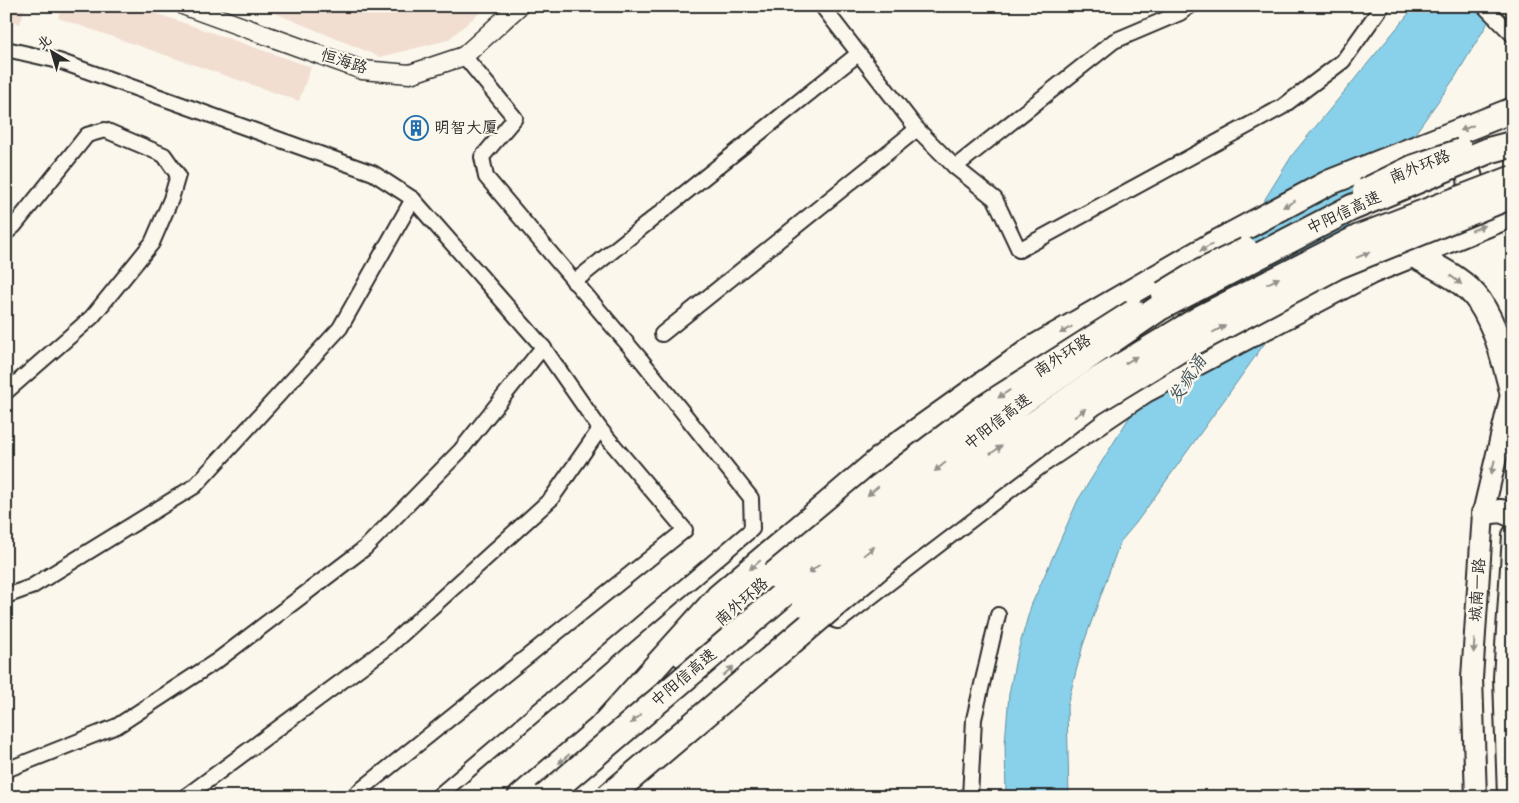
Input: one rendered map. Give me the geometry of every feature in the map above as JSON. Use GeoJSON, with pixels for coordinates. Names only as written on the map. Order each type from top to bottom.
{"type":"FeatureCollection","features":[{"type":"Feature","properties":{"kind":"highway"},"geometry":{"type":"LineString","coordinates":[[520,797],[601,727],[718,597],[893,448],[1032,349],[1249,225],[1328,183],[1513,110]]}},
{"type":"Feature","properties":{"kind":"highway","name":"南外环路"},"geometry":{"type":"LineString","coordinates":[[601,727],[773,575],[880,486],[983,408],[1085,342],[1196,274],[1414,167],[1513,134]]}},
{"type":"Feature","properties":{"kind":"highway","name":"中阳信高速"},"geometry":{"type":"LineString","coordinates":[[545,797],[814,569],[1015,408],[1158,308],[1351,208],[1490,150],[1513,144]]}},
{"type":"Feature","properties":{"kind":"highway"},"geometry":{"type":"LineString","coordinates":[[1414,254],[1462,210],[1471,185],[1470,173],[1459,158],[1438,148],[1420,146]]}},
{"type":"Feature","properties":{"kind":"highway"},"geometry":{"type":"LineString","coordinates":[[585,797],[804,604],[960,476],[1092,383],[1200,318],[1359,237],[1513,178]]}},
{"type":"Feature","properties":{"kind":"highway"},"geometry":{"type":"LineString","coordinates":[[608,797],[899,550],[1092,403],[1177,351],[1337,266],[1513,195]]}},
{"type":"Feature","properties":{"kind":"highway"},"geometry":{"type":"LineString","coordinates":[[626,762],[806,641],[1037,463],[1145,390],[1370,272],[1513,214]]}},
{"type":"Feature","properties":{"kind":"highway"},"geometry":{"type":"LineString","coordinates":[[1414,254],[1452,277],[1479,300],[1498,338],[1512,388]]}},
{"type":"Feature","properties":{"kind":"main road","name":"城南一路"},"geometry":{"type":"LineString","coordinates":[[1476,797],[1472,678],[1483,513],[1512,388]]}},
{"type":"Feature","properties":{"kind":"main road"},"geometry":{"type":"LineString","coordinates":[[1483,513],[1500,511],[1513,516]]}},
{"type":"Feature","properties":{"kind":"main road","name":"城南一路"},"geometry":{"type":"LineString","coordinates":[[1508,797],[1504,678],[1513,535]]}},
{"type":"Feature","properties":{"kind":"street","name":"恒海路"},"geometry":{"type":"LineString","coordinates":[[185,6],[362,70],[410,74],[464,56],[519,6]]}},
{"type":"Feature","properties":{"kind":"street"},"geometry":{"type":"LineString","coordinates":[[822,6],[917,129],[954,167],[995,198],[1019,250],[1282,107],[1343,61],[1382,6]]}},
{"type":"Feature","properties":{"kind":"street"},"geometry":{"type":"LineString","coordinates":[[954,167],[1114,41],[1180,13],[1190,6]]}},
{"type":"Feature","properties":{"kind":"street"},"geometry":{"type":"LineString","coordinates":[[1484,6],[1513,34]]}},
{"type":"Feature","properties":{"kind":"street"},"geometry":{"type":"LineString","coordinates":[[6,49],[59,61],[373,173],[413,199],[543,347],[600,429],[685,530],[352,797]]}},
{"type":"Feature","properties":{"kind":"street"},"geometry":{"type":"LineString","coordinates":[[574,282],[858,54]]}},
{"type":"Feature","properties":{"kind":"street"},"geometry":{"type":"LineString","coordinates":[[437,797],[752,529],[751,498],[642,361],[486,178],[482,157],[515,118],[464,56]]}},
{"type":"Feature","properties":{"kind":"street"},"geometry":{"type":"LineString","coordinates":[[662,334],[917,129]]}},
{"type":"Feature","properties":{"kind":"street"},"geometry":{"type":"LineString","coordinates":[[6,233],[14,226],[87,136],[105,130],[164,156],[178,175],[171,199],[152,243],[92,317],[6,392]]}},
{"type":"Feature","properties":{"kind":"street"},"geometry":{"type":"LineString","coordinates":[[6,596],[31,587],[196,486],[340,328],[413,199]]}},
{"type":"Feature","properties":{"kind":"street"},"geometry":{"type":"LineString","coordinates":[[6,770],[117,726],[218,660],[365,548],[460,451],[543,347]]}},
{"type":"Feature","properties":{"kind":"street"},"geometry":{"type":"LineString","coordinates":[[186,797],[388,647],[551,499],[600,429]]}},
{"type":"Feature","properties":{"kind":"street"},"geometry":{"type":"LineString","coordinates":[[970,797],[974,718],[998,615]]}},
{"type":"Feature","properties":{"kind":"shaded area"},"geometry":{"type":"Polygon","coordinates":[[[6,6],[26,6],[20,24],[6,19],[6,6]]]}},
{"type":"Feature","properties":{"kind":"shaded area"},"geometry":{"type":"Polygon","coordinates":[[[62,6],[135,6],[311,67],[299,101],[58,18],[62,6]]]}},
{"type":"Feature","properties":{"kind":"shaded area"},"geometry":{"type":"Polygon","coordinates":[[[258,6],[388,6],[400,11],[410,6],[487,6],[448,40],[380,57],[258,6]]]}},
{"type":"Feature","properties":{"kind":"water","name":"发疯涌"},"geometry":{"type":"Polygon","coordinates":[[[1415,6],[1498,6],[1454,79],[1136,523],[1120,542],[1083,645],[1067,706],[1069,797],[1006,797],[1005,743],[1009,694],[1016,658],[1031,606],[1078,500],[1293,154],[1415,6]]]}},
{"type":"Feature","properties":{"kind":"place","name":"明智大厦"},"geometry":{"type":"Point","coordinates":[416,128]}}]}
